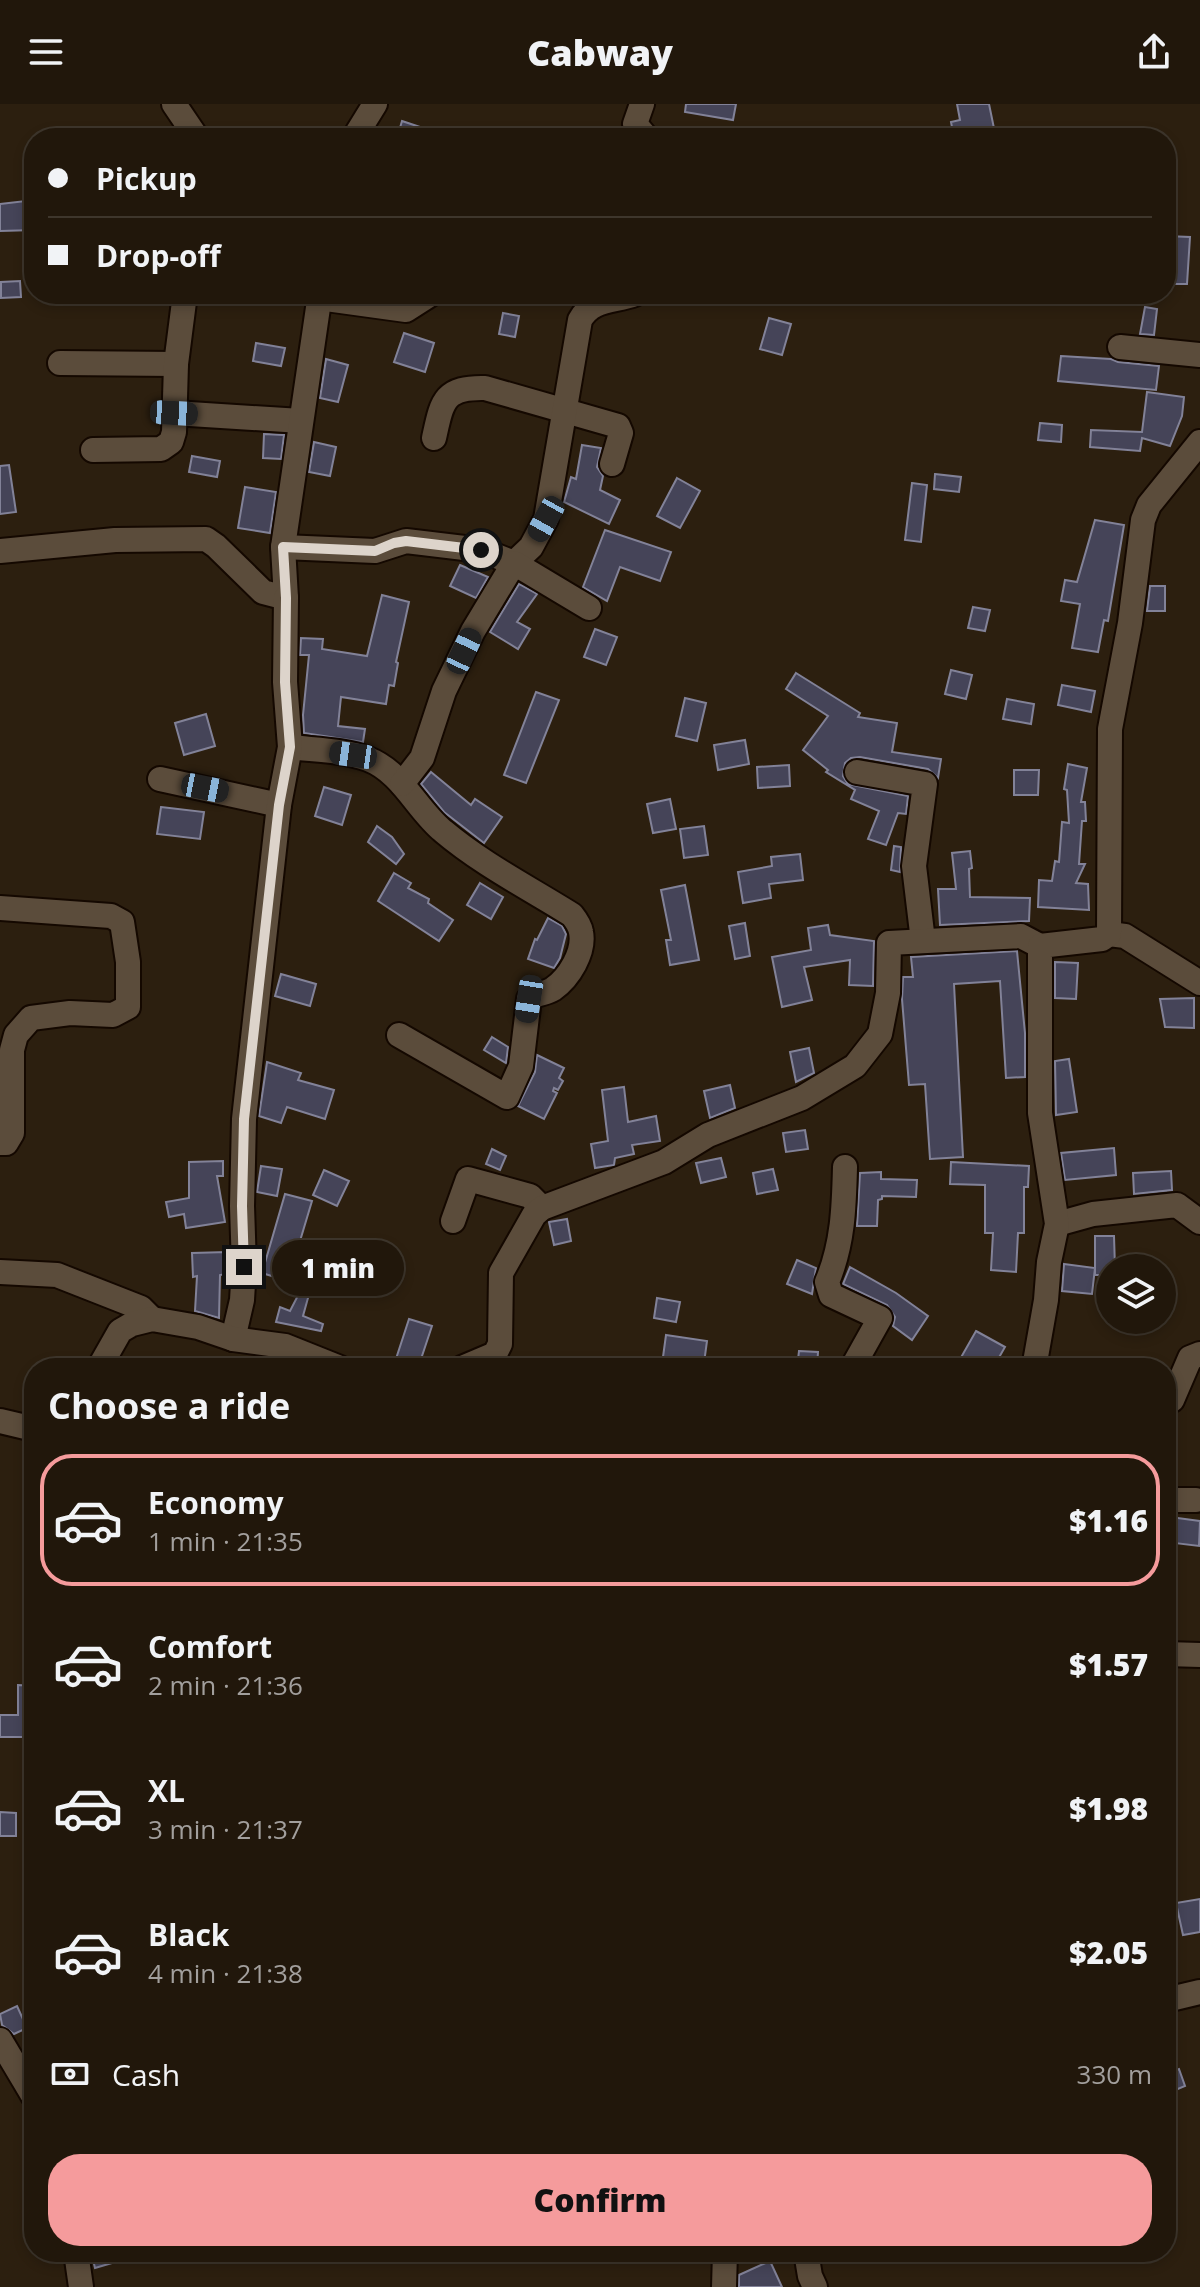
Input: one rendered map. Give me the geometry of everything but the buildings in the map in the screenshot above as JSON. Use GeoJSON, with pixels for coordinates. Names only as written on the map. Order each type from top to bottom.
{"type":"FeatureCollection","features":[{"type":"Feature","properties":{"kind":"street"},"geometry":{"type":"LineString","coordinates":[[174,104],[190,128]]}},
{"type":"Feature","properties":{"kind":"street"},"geometry":{"type":"LineString","coordinates":[[360,128],[375,104]]}},
{"type":"Feature","properties":{"kind":"street"},"geometry":{"type":"LineString","coordinates":[[638,128],[635,124],[642,104]]}},
{"type":"Feature","properties":{"kind":"street"},"geometry":{"type":"LineString","coordinates":[[93,450],[161,449],[171,442],[184,304]]}},
{"type":"Feature","properties":{"kind":"street"},"geometry":{"type":"LineString","coordinates":[[233,1339],[242,1300],[244,1267],[244,1119],[279,805],[290,747],[285,682],[283,547],[318,304]]}},
{"type":"Feature","properties":{"kind":"street"},"geometry":{"type":"LineString","coordinates":[[369,304],[406,310],[415,304]]}},
{"type":"Feature","properties":{"kind":"street"},"geometry":{"type":"LineString","coordinates":[[402,784],[422,758],[444,691],[473,631],[514,563],[531,547],[546,519],[580,320],[586,309],[594,304]]}},
{"type":"Feature","properties":{"kind":"street"},"geometry":{"type":"LineString","coordinates":[[1120,347],[1200,355]]}},
{"type":"Feature","properties":{"kind":"street"},"geometry":{"type":"LineString","coordinates":[[60,363],[176,364]]}},
{"type":"Feature","properties":{"kind":"street"},"geometry":{"type":"LineString","coordinates":[[434,438],[440,407],[450,396],[463,388],[485,388],[618,426],[621,433],[612,464]]}},
{"type":"Feature","properties":{"kind":"street"},"geometry":{"type":"LineString","coordinates":[[174,413],[301,421]]}},
{"type":"Feature","properties":{"kind":"street"},"geometry":{"type":"LineString","coordinates":[[1109,934],[1110,729],[1130,623],[1143,520],[1149,505],[1200,442]]}},
{"type":"Feature","properties":{"kind":"street"},"geometry":{"type":"LineString","coordinates":[[0,551],[115,540],[206,539],[263,592],[286,598]]}},
{"type":"Feature","properties":{"kind":"street"},"geometry":{"type":"LineString","coordinates":[[283,547],[375,551],[406,541],[481,550],[514,563],[589,608]]}},
{"type":"Feature","properties":{"kind":"street"},"geometry":{"type":"LineString","coordinates":[[290,747],[372,760],[402,784],[441,830],[572,915],[581,929],[582,947],[566,977],[550,992],[536,994],[529,999],[521,1066],[507,1097],[399,1035]]}},
{"type":"Feature","properties":{"kind":"street"},"geometry":{"type":"LineString","coordinates":[[857,772],[925,784],[914,866],[923,941]]}},
{"type":"Feature","properties":{"kind":"street"},"geometry":{"type":"LineString","coordinates":[[160,779],[279,805]]}},
{"type":"Feature","properties":{"kind":"street"},"geometry":{"type":"LineString","coordinates":[[0,908],[111,916],[122,922],[128,962],[128,1007],[113,1015],[70,1013],[31,1018],[16,1035],[12,1050],[12,1133],[6,1143],[0,1143]]}},
{"type":"Feature","properties":{"kind":"street"},"geometry":{"type":"LineString","coordinates":[[486,1358],[495,1354],[500,1344],[501,1273],[534,1215],[542,1208],[664,1162],[708,1135],[802,1098],[855,1066],[880,1034],[888,993],[889,943],[1021,936],[1040,946],[1102,939],[1109,934],[1125,936],[1200,983]]}},
{"type":"Feature","properties":{"kind":"street"},"geometry":{"type":"LineString","coordinates":[[1036,1358],[1057,1224],[1040,1113],[1040,946]]}},
{"type":"Feature","properties":{"kind":"street"},"geometry":{"type":"LineString","coordinates":[[845,1167],[844,1221],[836,1259],[827,1282],[831,1295],[880,1318],[858,1358]]}},
{"type":"Feature","properties":{"kind":"street"},"geometry":{"type":"LineString","coordinates":[[453,1221],[468,1179],[530,1196],[542,1208]]}},
{"type":"Feature","properties":{"kind":"street"},"geometry":{"type":"LineString","coordinates":[[1057,1224],[1093,1214],[1177,1205],[1200,1222]]}},
{"type":"Feature","properties":{"kind":"street"},"geometry":{"type":"LineString","coordinates":[[0,1272],[57,1275],[141,1308],[152,1319]]}},
{"type":"Feature","properties":{"kind":"street"},"geometry":{"type":"LineString","coordinates":[[105,1358],[120,1331],[152,1319],[198,1327],[233,1339],[285,1346],[315,1358]]}},
{"type":"Feature","properties":{"kind":"street"},"geometry":{"type":"LineString","coordinates":[[1176,1391],[1190,1358],[1200,1354]]}},
{"type":"Feature","properties":{"kind":"street"},"geometry":{"type":"LineString","coordinates":[[0,1421],[24,1427]]}},
{"type":"Feature","properties":{"kind":"street"},"geometry":{"type":"LineString","coordinates":[[1176,1500],[1196,1500]]}},
{"type":"Feature","properties":{"kind":"street"},"geometry":{"type":"LineString","coordinates":[[1176,1654],[1200,1655]]}},
{"type":"Feature","properties":{"kind":"street"},"geometry":{"type":"LineString","coordinates":[[1176,1998],[1200,1992]]}},
{"type":"Feature","properties":{"kind":"street"},"geometry":{"type":"LineString","coordinates":[[0,2040],[24,2080]]}},
{"type":"Feature","properties":{"kind":"street"},"geometry":{"type":"LineString","coordinates":[[77,2262],[81,2287]]}},
{"type":"Feature","properties":{"kind":"street"},"geometry":{"type":"LineString","coordinates":[[724,2287],[725,2262]]}},
{"type":"Feature","properties":{"kind":"street"},"geometry":{"type":"LineString","coordinates":[[808,2262],[815,2287]]}},
{"type":"Feature","properties":{"kind":"route"},"geometry":{"type":"LineString","coordinates":[[244,1267],[244,1119],[279,805],[290,747],[285,682],[283,547],[375,551],[406,541],[481,550]]}}]}
